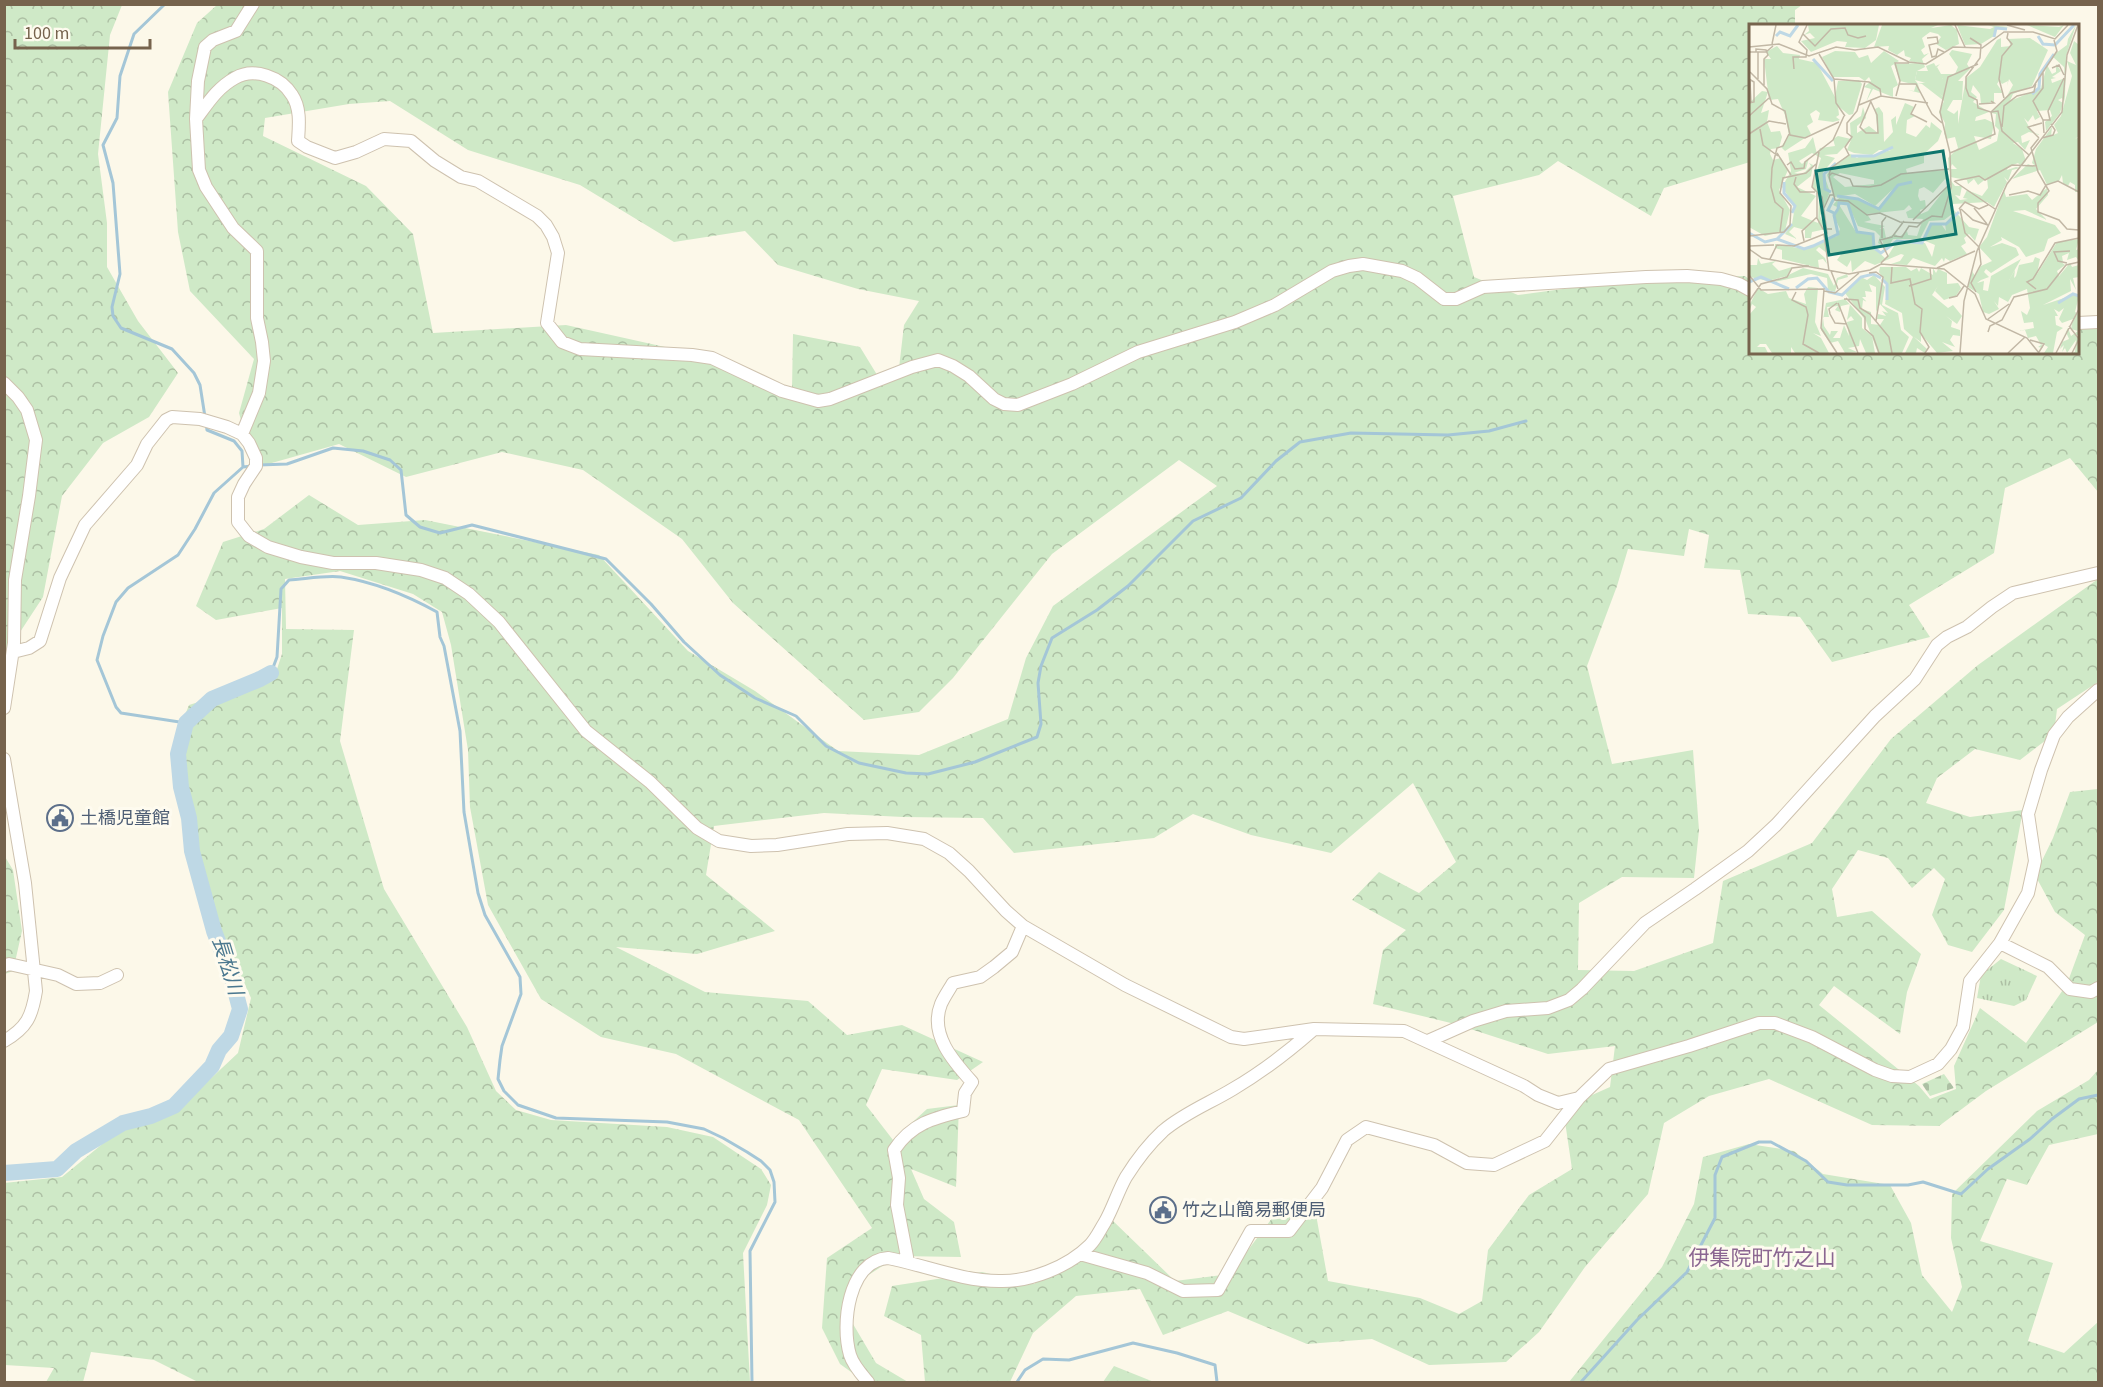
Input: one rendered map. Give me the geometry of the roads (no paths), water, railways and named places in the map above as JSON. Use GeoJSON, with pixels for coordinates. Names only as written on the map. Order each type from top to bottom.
{"type":"FeatureCollection","features":[{"type":"Feature","properties":{"kind":"street"},"geometry":{"type":"LineString","coordinates":[[242,434],[259,393],[264,361],[257,318],[257,251],[233,228],[206,187],[199,170],[196,119],[198,81],[205,47],[213,40],[236,31],[253,4]]}},
{"type":"Feature","properties":{"kind":"street"},"geometry":{"type":"LineString","coordinates":[[196,119],[217,90],[237,77],[256,73],[267,75],[292,95],[297,109],[298,141],[307,147],[335,158],[357,152],[384,139],[411,141],[435,161],[461,177],[478,181],[537,216],[553,237],[558,253],[547,323],[562,342],[580,349],[712,358],[782,392],[818,400],[830,399],[912,367],[938,360],[969,376],[994,399],[1004,404],[1018,405],[1072,384],[1138,352],[1235,322],[1275,305],[1326,274],[1363,264],[1402,270],[1417,278],[1444,299],[1456,299],[1483,287],[1646,277],[1687,276],[1721,279],[1749,289]]}},
{"type":"Feature","properties":{"kind":"street"},"geometry":{"type":"LineString","coordinates":[[2079,323],[2098,322]]}},
{"type":"Feature","properties":{"kind":"street"},"geometry":{"type":"LineString","coordinates":[[4,383],[27,410],[36,440],[15,580],[13,652],[4,708]]}},
{"type":"Feature","properties":{"kind":"street"},"geometry":{"type":"LineString","coordinates":[[13,652],[29,648],[40,641],[60,578],[85,525],[137,465],[147,444],[166,420],[172,417],[200,419],[242,434],[256,459],[256,466],[238,497],[238,522],[249,536],[268,547],[301,557],[333,563],[376,563],[421,570],[445,578],[469,594],[498,622],[586,731],[650,782],[697,828],[719,841],[751,846],[777,845],[848,834],[887,833],[924,839],[950,853],[1023,926],[1125,985],[1231,1037],[1244,1039],[1314,1029],[1404,1031],[1524,1086],[1546,1099],[1558,1103],[1579,1098]]}},
{"type":"Feature","properties":{"kind":"street"},"geometry":{"type":"LineString","coordinates":[[1428,1041],[1473,1021],[1506,1011],[1548,1008],[1569,1000],[1645,923],[1748,851],[1776,825],[1875,716],[1915,679],[1938,645],[1947,637],[1967,627],[2013,593],[2098,573]]}},
{"type":"Feature","properties":{"kind":"street"},"geometry":{"type":"LineString","coordinates":[[1080,1254],[1148,1273],[1183,1291],[1218,1290],[1251,1231],[1289,1231],[1322,1188],[1347,1140],[1366,1126],[1434,1145],[1467,1163],[1494,1165],[1545,1142],[1579,1098],[1609,1069],[1759,1023],[1775,1023],[1812,1036],[1875,1070],[1892,1076],[1910,1077],[1938,1065],[1958,1038],[1963,1027],[1970,981],[2000,943],[2028,893],[2035,861],[2028,814],[2054,735],[2068,717],[2098,690]]}},
{"type":"Feature","properties":{"kind":"street"},"geometry":{"type":"LineString","coordinates":[[4,759],[25,883],[36,991],[33,1009],[24,1028],[4,1041]]}},
{"type":"Feature","properties":{"kind":"street"},"geometry":{"type":"LineString","coordinates":[[908,1262],[897,1205],[899,1178],[894,1150],[904,1135],[935,1118],[963,1111],[965,1093],[972,1082],[951,1058],[938,1032],[940,1005],[953,983],[980,977],[1012,952],[1023,926]]}},
{"type":"Feature","properties":{"kind":"street"},"geometry":{"type":"LineString","coordinates":[[2000,943],[2048,968],[2070,989],[2091,992],[2098,988]]}},
{"type":"Feature","properties":{"kind":"street"},"geometry":{"type":"LineString","coordinates":[[4,966],[9,964],[58,975],[76,984],[100,983],[117,975]]}},
{"type":"Feature","properties":{"kind":"street"},"geometry":{"type":"LineString","coordinates":[[868,1383],[851,1358],[846,1316],[849,1300],[859,1278],[868,1267],[880,1259],[888,1258],[1000,1282],[1036,1276],[1080,1254],[1092,1243],[1102,1227],[1126,1178],[1143,1152],[1164,1131],[1198,1107],[1271,1065],[1314,1029]]}},
{"type":"Feature","properties":{"kind":"waterway"},"geometry":{"type":"LineString","coordinates":[[165,4],[134,34],[120,76],[117,118],[103,145],[113,183],[120,274],[112,307],[113,316],[121,328],[172,349],[194,373],[200,385],[205,417]]}},
{"type":"Feature","properties":{"kind":"waterway"},"geometry":{"type":"LineString","coordinates":[[259,465],[287,464],[333,448],[363,451],[390,460],[401,470],[406,515],[420,527],[440,533],[472,525],[606,559],[651,604],[684,642],[720,675],[755,698],[796,716],[826,746],[859,763],[906,773],[928,774],[975,762],[1037,737],[1041,724],[1038,683],[1041,666],[1052,638],[1097,610],[1128,586],[1193,521],[1241,498],[1276,461],[1300,442],[1351,433],[1448,435],[1489,431],[1526,421]]}},
{"type":"Feature","properties":{"kind":"waterway"},"geometry":{"type":"LineString","coordinates":[[186,723],[121,713],[116,707],[97,660],[116,602],[128,588],[178,555],[214,493],[243,467],[242,451],[234,441],[207,430],[206,423]]}},
{"type":"Feature","properties":{"kind":"waterway"},"geometry":{"type":"LineString","coordinates":[[243,467],[252,466]]}},
{"type":"Feature","properties":{"kind":"waterway"},"geometry":{"type":"LineString","coordinates":[[271,673],[277,657],[281,589],[289,580],[329,576],[353,579],[391,590],[437,612],[460,731],[464,812],[478,893],[485,915],[520,977],[521,994],[502,1046],[498,1079],[504,1091],[518,1105],[556,1118],[667,1122],[704,1129],[747,1152],[770,1170],[774,1182],[775,1202],[750,1251],[752,1382]]}},
{"type":"Feature","properties":{"kind":"waterway","name":"長松川"},"geometry":{"type":"LineString","coordinates":[[4,1173],[57,1169],[76,1151],[123,1123],[151,1116],[174,1106],[212,1066],[219,1050],[231,1036],[240,1009],[231,975],[214,931],[192,851],[178,754],[186,723],[212,699],[271,673]]}},
{"type":"Feature","properties":{"kind":"waterway"},"geometry":{"type":"LineString","coordinates":[[1581,1382],[1637,1320],[1687,1272],[1715,1218],[1715,1175],[1722,1157],[1759,1142],[1771,1142],[1806,1161],[1828,1182],[1847,1185],[1908,1185],[1923,1182],[1961,1194],[1988,1169],[2030,1139],[2079,1099],[2098,1095]]}},
{"type":"Feature","properties":{"kind":"waterway"},"geometry":{"type":"LineString","coordinates":[[1017,1382],[1025,1370],[1043,1359],[1069,1360],[1133,1343],[1215,1365],[1217,1382]]}},
{"type":"Feature","properties":{"kind":"place","name":"土橋児童館"},"geometry":{"type":"Point","coordinates":[60,818]}},
{"type":"Feature","properties":{"kind":"place","name":"竹之山簡易郵便局"},"geometry":{"type":"Point","coordinates":[1163,1210]}},
{"type":"Feature","properties":{"kind":"district","name":"伊集院町竹之山"},"geometry":{"type":"Point","coordinates":[1762,1258]}}]}
